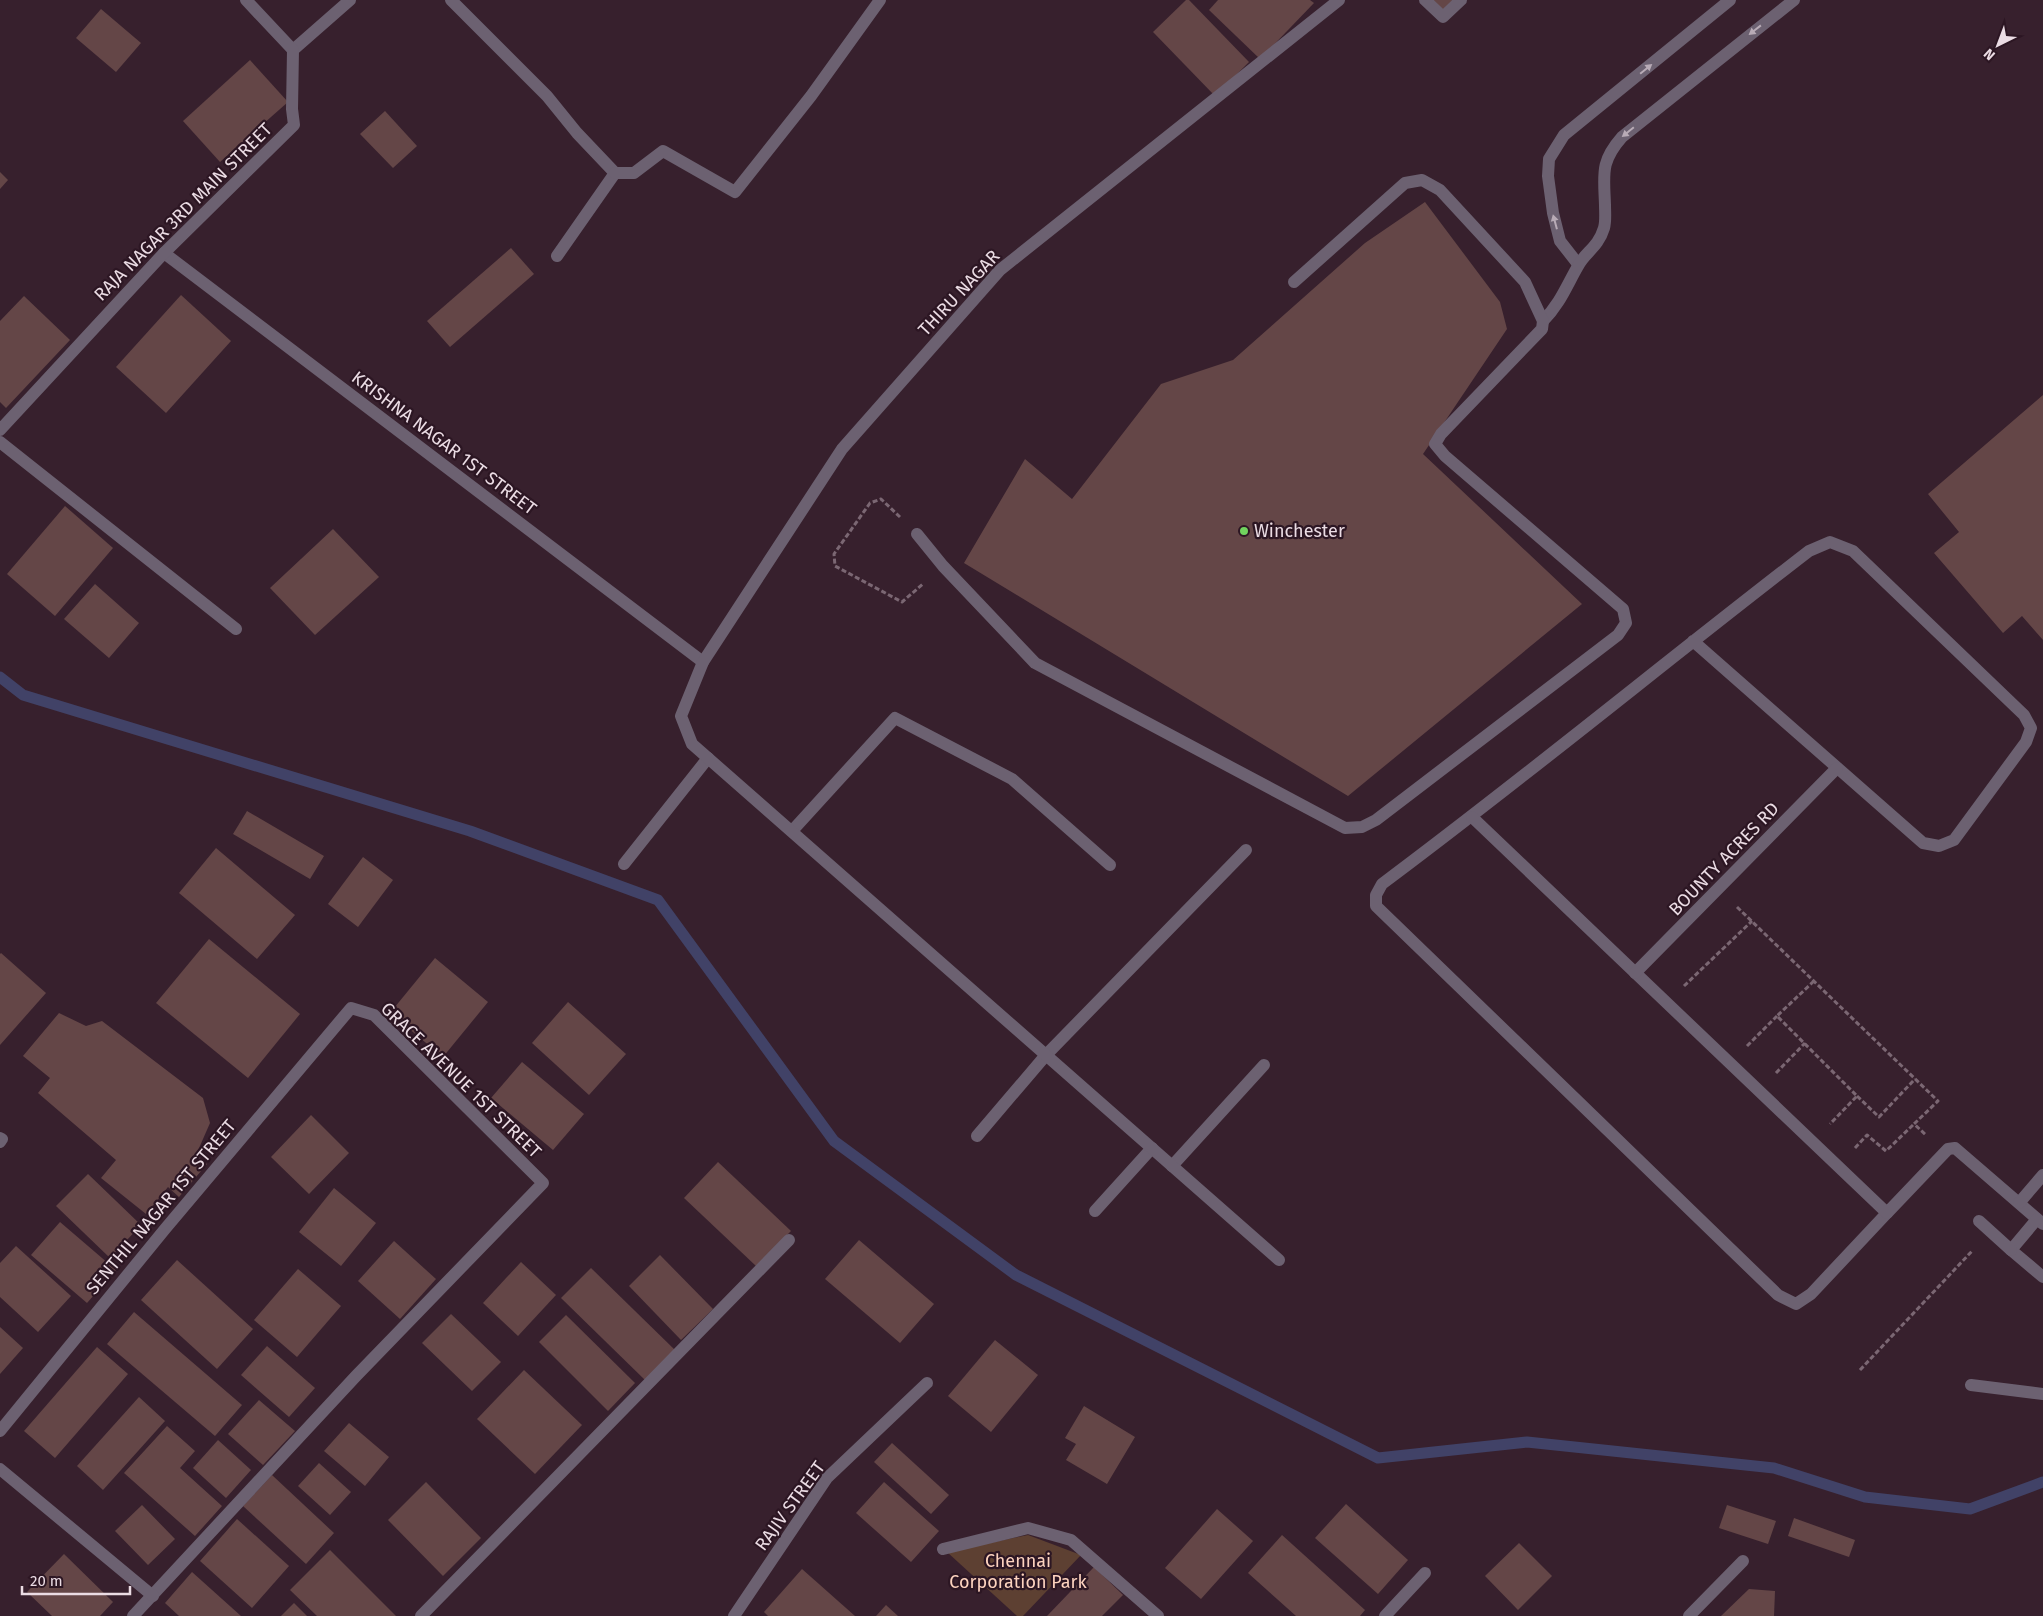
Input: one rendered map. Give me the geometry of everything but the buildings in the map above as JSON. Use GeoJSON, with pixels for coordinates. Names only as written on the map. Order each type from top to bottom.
{"type":"FeatureCollection","features":[{"type":"Feature","properties":{"kind":"street"},"geometry":{"type":"LineString","coordinates":[[246,0],[293,50],[350,0]]}},
{"type":"Feature","properties":{"kind":"street"},"geometry":{"type":"LineString","coordinates":[[452,0],[546,96],[615,174]]}},
{"type":"Feature","properties":{"kind":"street"},"geometry":{"type":"LineString","coordinates":[[615,174],[634,173],[663,151],[735,192],[811,96],[880,0]]}},
{"type":"Feature","properties":{"kind":"street","name":"THIRU NAGAR"},"geometry":{"type":"LineString","coordinates":[[1279,1260],[692,744],[681,716],[703,662],[842,449],[1000,270],[1339,0]]}},
{"type":"Feature","properties":{"kind":"street"},"geometry":{"type":"LineString","coordinates":[[1425,0],[1442,17],[1460,0]]}},
{"type":"Feature","properties":{"kind":"street"},"geometry":{"type":"LineString","coordinates":[[1578,264],[1560,241],[1553,213],[1548,176],[1549,159],[1564,136],[1730,0]]}},
{"type":"Feature","properties":{"kind":"street"},"geometry":{"type":"LineString","coordinates":[[917,534],[943,566],[1036,663],[1345,828],[1362,827],[1376,820],[1618,635],[1626,623],[1623,609],[1444,456],[1435,444],[1441,434],[1542,329],[1543,321],[1566,289],[1578,264],[1595,248],[1604,228],[1604,165],[1611,149],[1622,137],[1794,0]]}},
{"type":"Feature","properties":{"kind":"street","name":"RAJA NAGAR 3RD MAIN STREET"},"geometry":{"type":"LineString","coordinates":[[0,430],[164,253],[294,125],[292,109],[293,50]]}},
{"type":"Feature","properties":{"kind":"street"},"geometry":{"type":"LineString","coordinates":[[557,256],[615,174]]}},
{"type":"Feature","properties":{"kind":"street"},"geometry":{"type":"LineString","coordinates":[[1294,282],[1405,183],[1422,180],[1440,190],[1525,282],[1543,321]]}},
{"type":"Feature","properties":{"kind":"street","name":"KRISHNA NAGAR 1ST STREET"},"geometry":{"type":"LineString","coordinates":[[164,253],[703,662]]}},
{"type":"Feature","properties":{"kind":"street"},"geometry":{"type":"LineString","coordinates":[[0,442],[236,629]]}},
{"type":"Feature","properties":{"kind":"street"},"geometry":{"type":"LineString","coordinates":[[1693,641],[1923,843],[1939,846],[1954,840],[2026,742],[2030,728],[2024,715],[1853,551],[1830,542],[1810,551],[1693,641],[1472,817],[1382,884],[1376,895],[1376,906],[1778,1295],[1796,1304],[1811,1294],[1948,1149],[1955,1148],[1960,1151],[2040,1222],[2011,1250]]}},
{"type":"Feature","properties":{"kind":"street"},"geometry":{"type":"LineString","coordinates":[[792,831],[896,718],[1012,779],[1110,865]]}},
{"type":"Feature","properties":{"kind":"street"},"geometry":{"type":"LineString","coordinates":[[624,864],[708,758]]}},
{"type":"Feature","properties":{"kind":"street","name":"BOUNTY ACRES RD"},"geometry":{"type":"LineString","coordinates":[[1635,974],[1837,768]]}},
{"type":"Feature","properties":{"kind":"street"},"geometry":{"type":"LineString","coordinates":[[1472,817],[1887,1214]]}},
{"type":"Feature","properties":{"kind":"street"},"geometry":{"type":"LineString","coordinates":[[977,1136],[1046,1055],[1246,850]]}},
{"type":"Feature","properties":{"kind":"street","name":"GRACE AVENUE 1ST STREET"},"geometry":{"type":"LineString","coordinates":[[153,1596],[356,1376],[543,1182],[374,1015],[351,1008]]}},
{"type":"Feature","properties":{"kind":"street","name":"SENTHIL NAGAR 1ST STREET"},"geometry":{"type":"LineString","coordinates":[[0,1431],[165,1229],[351,1008]]}},
{"type":"Feature","properties":{"kind":"street"},"geometry":{"type":"LineString","coordinates":[[1172,1166],[1264,1065]]}},
{"type":"Feature","properties":{"kind":"street"},"geometry":{"type":"LineString","coordinates":[[0,1138],[2,1140],[0,1142]]}},
{"type":"Feature","properties":{"kind":"street"},"geometry":{"type":"LineString","coordinates":[[1095,1211],[1152,1148]]}},
{"type":"Feature","properties":{"kind":"street"},"geometry":{"type":"LineString","coordinates":[[2019,1203],[2042,1179]]}},
{"type":"Feature","properties":{"kind":"street"},"geometry":{"type":"LineString","coordinates":[[1979,1221],[2043,1278]]}},
{"type":"Feature","properties":{"kind":"street"},"geometry":{"type":"LineString","coordinates":[[421,1616],[789,1240]]}},
{"type":"Feature","properties":{"kind":"street","name":"RAJIV STREET"},"geometry":{"type":"LineString","coordinates":[[734,1616],[827,1478],[927,1383]]}},
{"type":"Feature","properties":{"kind":"street"},"geometry":{"type":"LineString","coordinates":[[1971,1385],[2043,1394]]}},
{"type":"Feature","properties":{"kind":"street"},"geometry":{"type":"LineString","coordinates":[[0,1470],[153,1596],[133,1616]]}},
{"type":"Feature","properties":{"kind":"street"},"geometry":{"type":"LineString","coordinates":[[943,1549],[1028,1528],[1071,1540],[1158,1616]]}},
{"type":"Feature","properties":{"kind":"street"},"geometry":{"type":"LineString","coordinates":[[1689,1616],[1743,1562]]}},
{"type":"Feature","properties":{"kind":"street"},"geometry":{"type":"LineString","coordinates":[[1385,1616],[1425,1573]]}},
{"type":"Feature","properties":{"kind":"path"},"geometry":{"type":"LineString","coordinates":[[917,534],[881,498],[874,500],[834,554],[835,566],[902,602],[943,566]]}},
{"type":"Feature","properties":{"kind":"path"},"geometry":{"type":"LineString","coordinates":[[1718,890],[1752,920],[1938,1100],[1886,1152],[1868,1135],[1849,1154]]}},
{"type":"Feature","properties":{"kind":"path"},"geometry":{"type":"LineString","coordinates":[[1682,988],[1752,920]]}},
{"type":"Feature","properties":{"kind":"path"},"geometry":{"type":"LineString","coordinates":[[1744,1050],[1814,981]]}},
{"type":"Feature","properties":{"kind":"path"},"geometry":{"type":"LineString","coordinates":[[1777,1016],[1879,1117],[1915,1079]]}},
{"type":"Feature","properties":{"kind":"path"},"geometry":{"type":"LineString","coordinates":[[1772,1077],[1804,1043]]}},
{"type":"Feature","properties":{"kind":"path"},"geometry":{"type":"LineString","coordinates":[[1825,1129],[1857,1096]]}},
{"type":"Feature","properties":{"kind":"path"},"geometry":{"type":"LineString","coordinates":[[1914,1124],[1944,1153]]}},
{"type":"Feature","properties":{"kind":"path"},"geometry":{"type":"LineString","coordinates":[[1860,1370],[1990,1231]]}},
{"type":"Feature","properties":{"kind":"green space","name":"Chennai Corporation Park"},"geometry":{"type":"Polygon","coordinates":[[[1028,1535],[1081,1555],[1023,1616],[1017,1616],[947,1552],[1028,1535]]]}},
{"type":"Feature","properties":{"kind":"waterway"},"geometry":{"type":"LineString","coordinates":[[0,677],[23,695],[470,831],[658,900],[834,1141],[1016,1275],[1378,1458],[1527,1442],[1774,1468],[1865,1497],[1970,1509],[2043,1482]]}},
{"type":"Feature","properties":{"kind":"place","name":"Winchester"},"geometry":{"type":"Point","coordinates":[1244,531]}}]}
